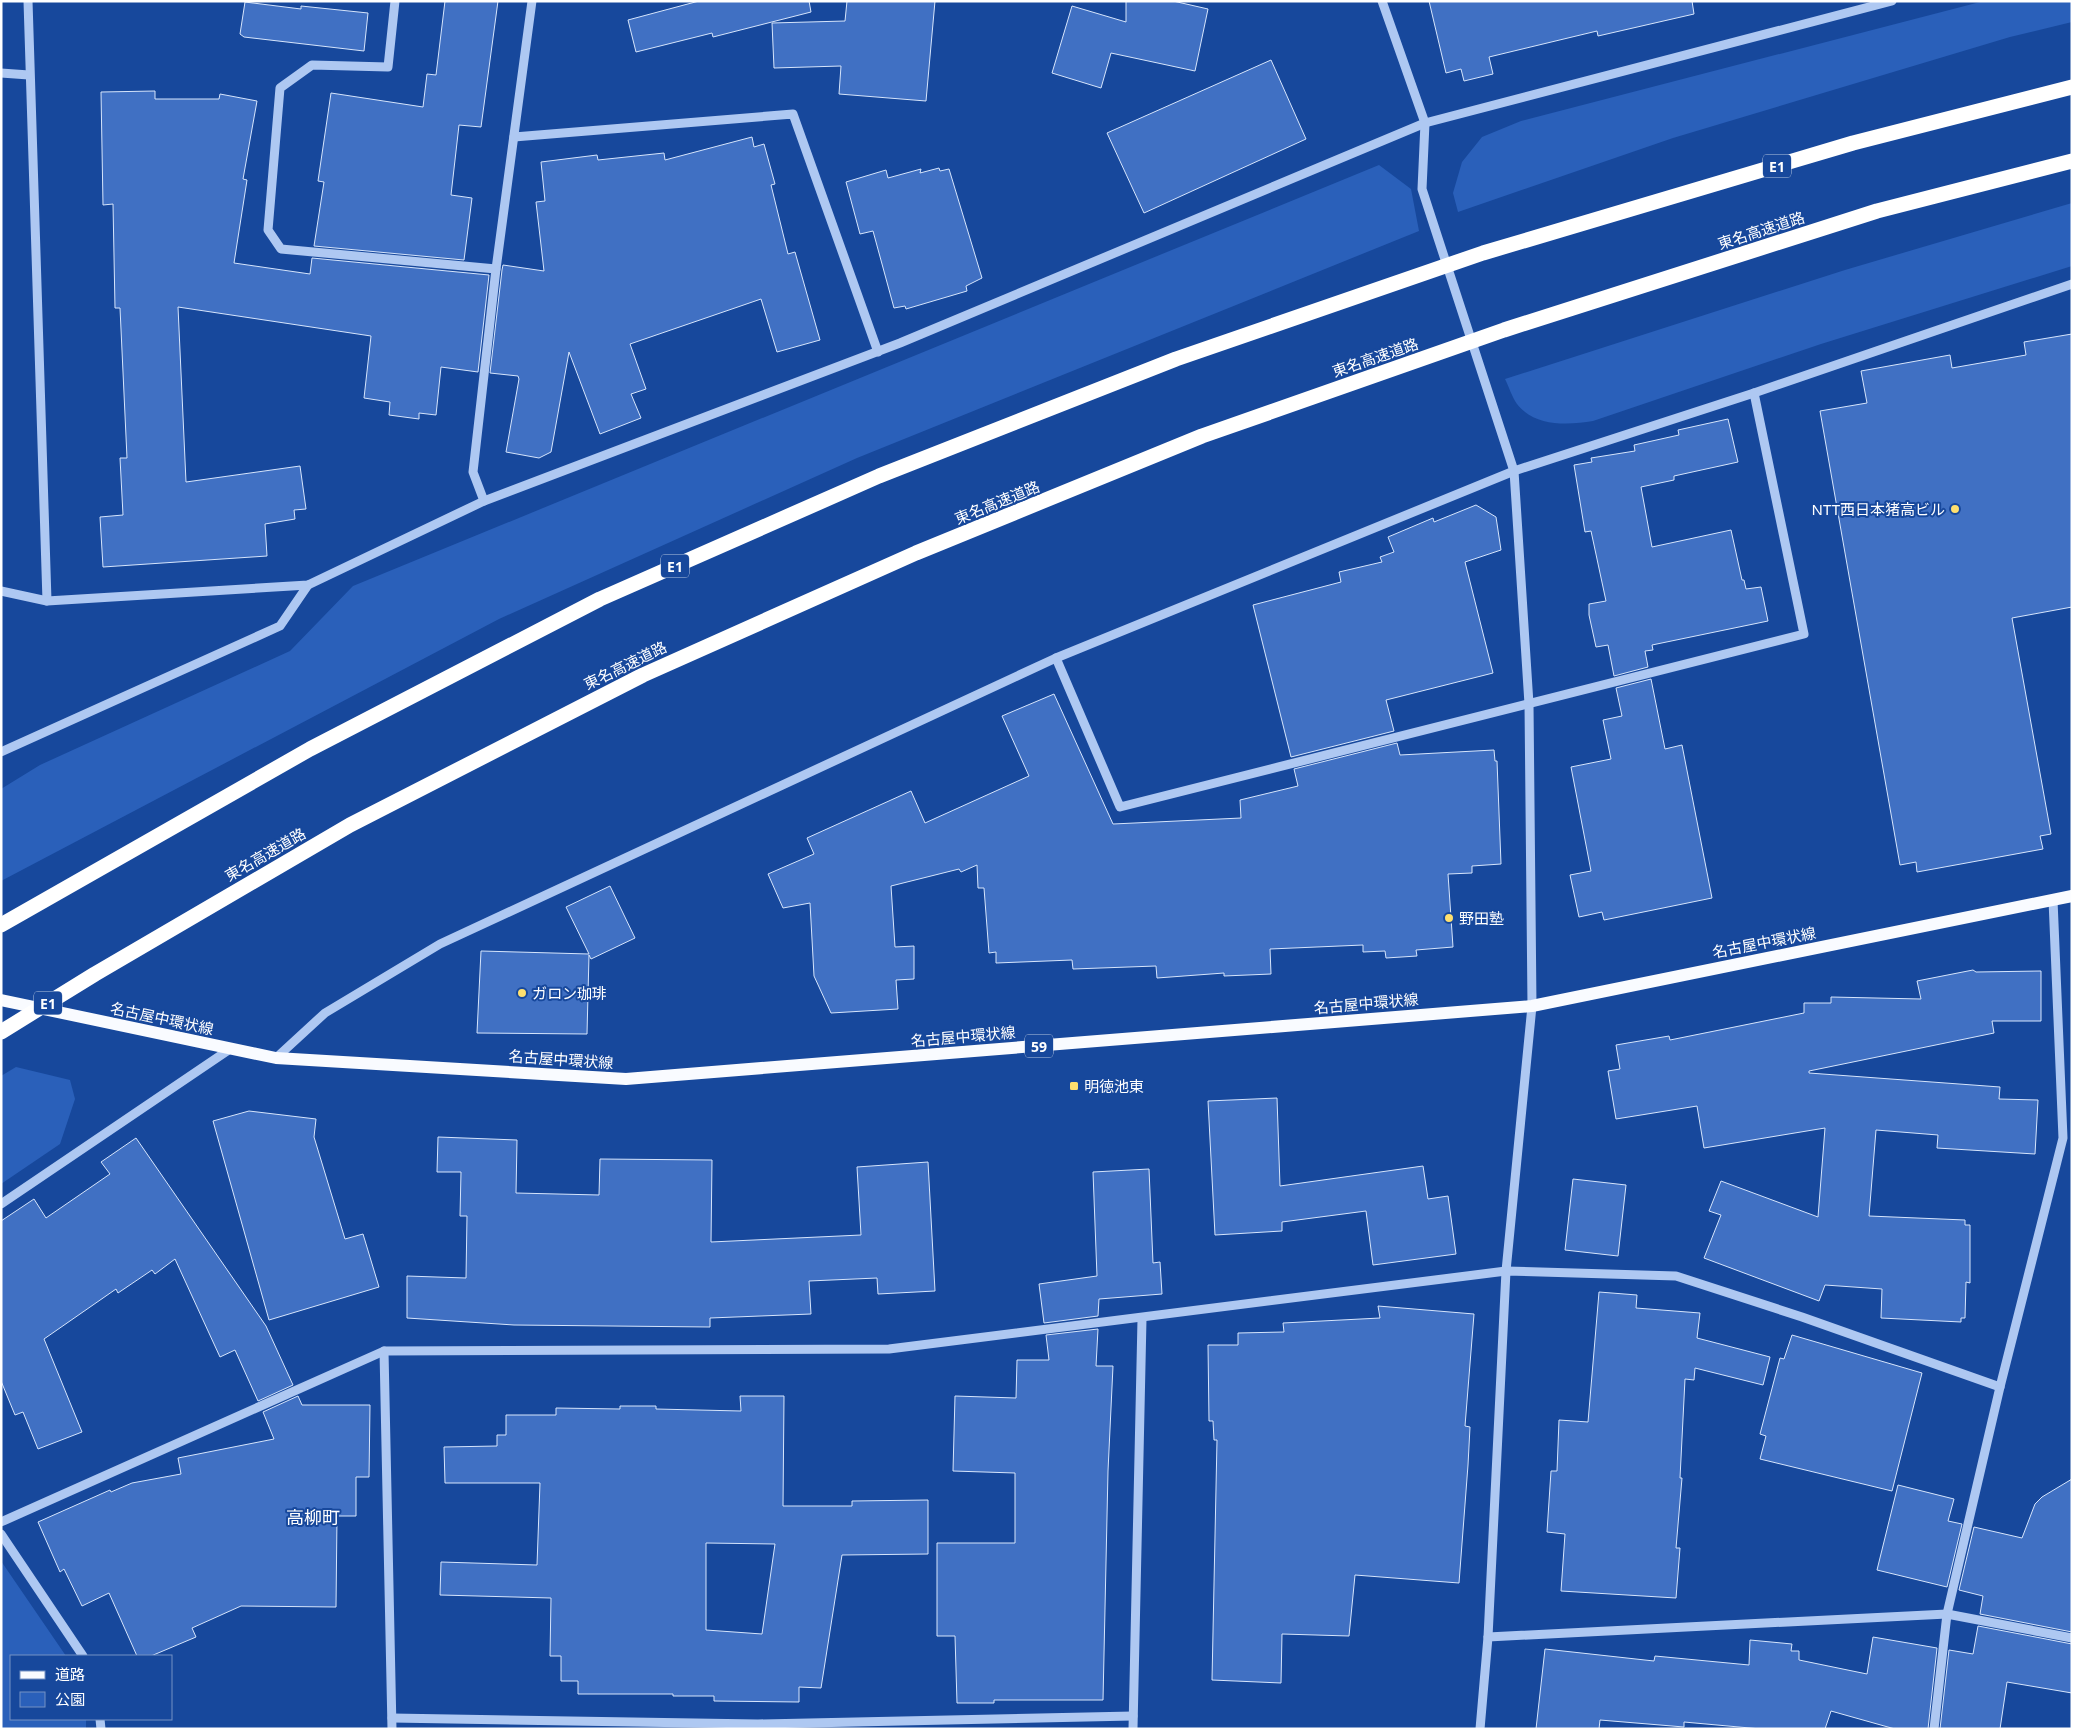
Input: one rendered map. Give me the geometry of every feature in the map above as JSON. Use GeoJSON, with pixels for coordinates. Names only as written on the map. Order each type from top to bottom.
{"type":"FeatureCollection","features":[{"type":"Feature","properties":{"kind":"highway","name":"E1"},"geometry":{"type":"LineString","coordinates":[[1,925],[310,749],[600,599],[879,476],[1176,359],[1483,253],[1853,143],[2072,87]]}},
{"type":"Feature","properties":{"kind":"highway","name":"東名高速道路"},"geometry":{"type":"LineString","coordinates":[[1,1032],[95,974],[350,825],[643,674],[916,554],[1193,440],[1504,330],[1877,211],[2072,161]]}},
{"type":"Feature","properties":{"kind":"main road","name":"名古屋中環状線"},"geometry":{"type":"LineString","coordinates":[[1,1000],[230,1050],[276,1058],[626,1079],[1532,1006],[2072,896]]}},
{"type":"Feature","properties":{"kind":"street"},"geometry":{"type":"LineString","coordinates":[[28,1],[47,601]]}},
{"type":"Feature","properties":{"kind":"street"},"geometry":{"type":"LineString","coordinates":[[395,1],[388,67],[312,65],[280,88],[268,230],[281,248],[496,269]]}},
{"type":"Feature","properties":{"kind":"street"},"geometry":{"type":"LineString","coordinates":[[484,501],[473,472],[496,269],[532,1]]}},
{"type":"Feature","properties":{"kind":"street"},"geometry":{"type":"LineString","coordinates":[[1382,1],[1425,123],[1422,189],[1514,471],[1529,704],[1532,1006],[1506,1271],[1488,1637],[1480,1729]]}},
{"type":"Feature","properties":{"kind":"street"},"geometry":{"type":"LineString","coordinates":[[1,591],[47,601],[308,585],[484,501],[878,352],[1425,123],[1892,1]]}},
{"type":"Feature","properties":{"kind":"street"},"geometry":{"type":"LineString","coordinates":[[1,73],[29,75]]}},
{"type":"Feature","properties":{"kind":"street"},"geometry":{"type":"LineString","coordinates":[[514,137],[793,114],[878,352]]}},
{"type":"Feature","properties":{"kind":"street"},"geometry":{"type":"LineString","coordinates":[[276,1058],[325,1013],[440,944],[1056,658],[1514,471],[1754,393],[2072,284]]}},
{"type":"Feature","properties":{"kind":"street"},"geometry":{"type":"LineString","coordinates":[[1056,658],[1120,808],[1804,634],[1754,393]]}},
{"type":"Feature","properties":{"kind":"street"},"geometry":{"type":"LineString","coordinates":[[1,752],[280,626],[308,585]]}},
{"type":"Feature","properties":{"kind":"street"},"geometry":{"type":"LineString","coordinates":[[1934,1729],[1947,1614],[2000,1387],[2067,1139],[2052,900]]}},
{"type":"Feature","properties":{"kind":"street"},"geometry":{"type":"LineString","coordinates":[[1,1204],[230,1050]]}},
{"type":"Feature","properties":{"kind":"street"},"geometry":{"type":"LineString","coordinates":[[1,1522],[384,1351],[888,1349],[1142,1319],[1506,1271],[1676,1276],[1802,1317],[2000,1387]]}},
{"type":"Feature","properties":{"kind":"street"},"geometry":{"type":"LineString","coordinates":[[1133,1729],[1142,1319]]}},
{"type":"Feature","properties":{"kind":"street"},"geometry":{"type":"LineString","coordinates":[[384,1351],[392,1729]]}},
{"type":"Feature","properties":{"kind":"street"},"geometry":{"type":"LineString","coordinates":[[1,1534],[82,1655]]}},
{"type":"Feature","properties":{"kind":"street"},"geometry":{"type":"LineString","coordinates":[[1488,1637],[1947,1614],[2072,1638]]}},
{"type":"Feature","properties":{"kind":"street"},"geometry":{"type":"LineString","coordinates":[[392,1718],[758,1726],[1133,1716]]}},
{"type":"Feature","properties":{"kind":"green space"},"geometry":{"type":"Polygon","coordinates":[[[1984,1],[2072,1],[2072,22],[2010,37],[1673,138],[1458,212],[1453,193],[1462,162],[1482,137],[1521,121],[1984,1]]]}},
{"type":"Feature","properties":{"kind":"green space"},"geometry":{"type":"Polygon","coordinates":[[[1379,165],[1411,189],[1419,231],[857,458],[499,619],[1,881],[1,789],[40,765],[290,651],[353,586],[1379,165]]]}},
{"type":"Feature","properties":{"kind":"green space"},"geometry":{"type":"Polygon","coordinates":[[[2072,203],[2072,266],[1821,344],[1593,421],[1552,423],[1533,417],[1517,404],[1505,379],[1845,270],[2072,203]]]}},
{"type":"Feature","properties":{"kind":"green space"},"geometry":{"type":"Polygon","coordinates":[[[16,1067],[70,1080],[75,1099],[60,1144],[1,1184],[1,1076],[16,1067]]]}},
{"type":"Feature","properties":{"kind":"green space"},"geometry":{"type":"Polygon","coordinates":[[[1,1561],[65,1655],[10,1655],[10,1720],[86,1720],[86,1729],[1,1729],[1,1561]]]}},
{"type":"Feature","properties":{"kind":"building"},"geometry":{"type":"Polygon","coordinates":[[[445,1],[498,1],[481,127],[459,125],[451,195],[472,198],[464,260],[314,246],[324,182],[318,181],[331,93],[423,107],[427,74],[436,75],[445,1]]]}},
{"type":"Feature","properties":{"kind":"building"},"geometry":{"type":"Polygon","coordinates":[[[699,1],[809,1],[811,12],[713,37],[712,33],[636,52],[628,20],[699,1]]]}},
{"type":"Feature","properties":{"kind":"building"},"geometry":{"type":"Polygon","coordinates":[[[847,1],[935,1],[926,101],[839,94],[841,66],[774,68],[772,23],[845,21],[847,1]]]}},
{"type":"Feature","properties":{"kind":"building"},"geometry":{"type":"Polygon","coordinates":[[[1126,1],[1173,1],[1208,9],[1195,71],[1111,53],[1101,88],[1052,73],[1072,6],[1126,22],[1126,1]]]}},
{"type":"Feature","properties":{"kind":"building"},"geometry":{"type":"Polygon","coordinates":[[[1429,1],[1692,1],[1694,14],[1598,36],[1597,31],[1489,57],[1493,74],[1464,81],[1461,69],[1446,73],[1429,1]]]}},
{"type":"Feature","properties":{"kind":"building"},"geometry":{"type":"Polygon","coordinates":[[[245,2],[301,9],[301,6],[368,13],[364,51],[244,37],[240,34],[245,2]]]}},
{"type":"Feature","properties":{"kind":"building"},"geometry":{"type":"Polygon","coordinates":[[[1271,60],[1306,139],[1144,213],[1107,133],[1271,60]]]}},
{"type":"Feature","properties":{"kind":"building"},"geometry":{"type":"Polygon","coordinates":[[[155,91],[155,99],[219,99],[220,94],[257,101],[243,179],[247,180],[234,263],[310,274],[312,258],[489,275],[478,372],[441,367],[436,415],[419,413],[419,419],[389,415],[390,402],[364,398],[371,336],[178,307],[186,482],[300,466],[306,509],[294,510],[295,519],[265,524],[267,556],[103,567],[100,517],[123,515],[120,458],[127,458],[120,308],[115,308],[113,204],[103,205],[101,92],[155,91]]]}},
{"type":"Feature","properties":{"kind":"building"},"geometry":{"type":"Polygon","coordinates":[[[752,137],[754,147],[764,144],[775,184],[771,185],[788,254],[795,252],[820,340],[777,352],[761,299],[630,344],[646,389],[631,394],[641,418],[600,434],[569,352],[551,452],[539,458],[506,452],[519,379],[518,376],[490,373],[502,270],[503,265],[544,271],[536,202],[545,201],[541,162],[597,155],[598,160],[664,153],[665,160],[752,137]]]}},
{"type":"Feature","properties":{"kind":"building"},"geometry":{"type":"Polygon","coordinates":[[[939,168],[940,171],[949,169],[982,278],[966,286],[967,291],[906,309],[905,306],[894,308],[873,231],[860,234],[846,182],[886,170],[888,178],[921,169],[920,173],[939,168]]]}},
{"type":"Feature","properties":{"kind":"building","name":"NTT西日本猪高ビル"},"geometry":{"type":"Polygon","coordinates":[[[2072,334],[2072,607],[2012,618],[2051,834],[2040,836],[2043,849],[1917,872],[1916,862],[1900,865],[1820,411],[1867,403],[1861,371],[1950,355],[1952,368],[2026,355],[2024,342],[2072,334]]]}},
{"type":"Feature","properties":{"kind":"building"},"geometry":{"type":"Polygon","coordinates":[[[1728,419],[1738,462],[1674,476],[1674,480],[1641,487],[1652,547],[1731,530],[1742,580],[1744,580],[1746,589],[1761,587],[1768,621],[1652,645],[1653,650],[1645,651],[1648,667],[1614,676],[1608,645],[1596,647],[1589,615],[1589,604],[1606,601],[1591,531],[1585,532],[1574,465],[1592,462],[1591,458],[1635,451],[1634,445],[1679,435],[1678,430],[1728,419]]]}},
{"type":"Feature","properties":{"kind":"building"},"geometry":{"type":"Polygon","coordinates":[[[1476,505],[1496,517],[1501,550],[1465,562],[1493,673],[1386,700],[1394,731],[1291,757],[1253,605],[1341,582],[1339,572],[1382,562],[1380,557],[1394,552],[1388,537],[1433,518],[1434,522],[1476,505]]]}},
{"type":"Feature","properties":{"kind":"building"},"geometry":{"type":"Polygon","coordinates":[[[1651,679],[1665,749],[1682,745],[1712,898],[1604,920],[1602,912],[1579,917],[1570,875],[1591,871],[1571,767],[1611,759],[1603,720],[1622,716],[1616,688],[1651,679]]]}},
{"type":"Feature","properties":{"kind":"building"},"geometry":{"type":"Polygon","coordinates":[[[1054,694],[1113,824],[1241,818],[1240,800],[1298,786],[1294,769],[1397,743],[1400,755],[1494,750],[1495,761],[1497,761],[1501,864],[1472,866],[1472,873],[1448,874],[1453,947],[1416,950],[1417,956],[1386,958],[1385,951],[1363,952],[1363,945],[1270,949],[1271,974],[1224,976],[1224,973],[1157,978],[1156,966],[1073,969],[1072,960],[996,963],[996,952],[989,953],[984,888],[978,888],[977,865],[961,872],[959,869],[891,886],[895,947],[914,946],[914,979],[896,980],[898,1009],[831,1013],[814,976],[810,903],[783,908],[768,874],[814,854],[807,838],[911,791],[925,823],[1029,776],[1002,716],[1054,694]]]}},
{"type":"Feature","properties":{"kind":"building"},"geometry":{"type":"Polygon","coordinates":[[[610,886],[635,938],[591,959],[589,955],[587,1034],[477,1033],[481,951],[589,954],[566,907],[610,886]]]}},
{"type":"Feature","properties":{"kind":"building"},"geometry":{"type":"Polygon","coordinates":[[[1973,970],[1976,972],[2041,971],[2041,1021],[1992,1021],[1994,1033],[1809,1071],[1809,1073],[2000,1087],[1999,1099],[2038,1100],[2035,1154],[1937,1148],[1938,1135],[1876,1130],[1869,1216],[1965,1220],[1965,1225],[1970,1225],[1970,1283],[1966,1282],[1965,1318],[1961,1318],[1961,1322],[1881,1318],[1882,1289],[1825,1285],[1819,1301],[1704,1258],[1721,1215],[1709,1211],[1721,1181],[1818,1217],[1825,1128],[1704,1148],[1697,1106],[1616,1119],[1608,1071],[1620,1069],[1616,1045],[1669,1036],[1670,1040],[1804,1013],[1804,1003],[1831,1003],[1831,997],[1921,999],[1917,981],[1973,970]]]}},
{"type":"Feature","properties":{"kind":"building"},"geometry":{"type":"Polygon","coordinates":[[[1277,1098],[1280,1186],[1423,1166],[1428,1199],[1448,1196],[1456,1254],[1373,1265],[1366,1211],[1282,1222],[1282,1231],[1215,1235],[1208,1101],[1277,1098]]]}},
{"type":"Feature","properties":{"kind":"building"},"geometry":{"type":"Polygon","coordinates":[[[249,1111],[316,1119],[314,1137],[345,1239],[363,1234],[379,1287],[269,1320],[213,1121],[249,1111]]]}},
{"type":"Feature","properties":{"kind":"building"},"geometry":{"type":"Polygon","coordinates":[[[438,1137],[517,1140],[516,1193],[599,1195],[600,1159],[712,1160],[711,1242],[861,1235],[857,1167],[928,1162],[935,1291],[878,1294],[877,1278],[809,1281],[811,1314],[710,1318],[710,1327],[514,1325],[407,1318],[407,1276],[466,1278],[467,1216],[460,1216],[461,1172],[437,1172],[438,1137]]]}},
{"type":"Feature","properties":{"kind":"building"},"geometry":{"type":"Polygon","coordinates":[[[136,1138],[266,1326],[293,1385],[258,1401],[235,1350],[220,1357],[175,1259],[155,1274],[152,1270],[118,1293],[116,1289],[44,1339],[82,1432],[38,1449],[23,1412],[15,1415],[1,1381],[1,1221],[34,1199],[46,1218],[110,1174],[101,1162],[136,1138]]]}},
{"type":"Feature","properties":{"kind":"building"},"geometry":{"type":"Polygon","coordinates":[[[1149,1169],[1153,1263],[1160,1262],[1162,1294],[1099,1299],[1098,1316],[1044,1323],[1039,1284],[1097,1276],[1093,1172],[1149,1169]]]}},
{"type":"Feature","properties":{"kind":"building"},"geometry":{"type":"Polygon","coordinates":[[[1573,1179],[1626,1185],[1618,1256],[1565,1250],[1573,1179]]]}},
{"type":"Feature","properties":{"kind":"building"},"geometry":{"type":"Polygon","coordinates":[[[1599,1292],[1637,1295],[1636,1308],[1700,1313],[1697,1338],[1770,1357],[1763,1385],[1695,1368],[1694,1380],[1685,1379],[1680,1478],[1682,1478],[1676,1548],[1680,1548],[1676,1598],[1561,1591],[1565,1534],[1547,1532],[1551,1471],[1557,1471],[1559,1420],[1588,1422],[1599,1292]]]}},
{"type":"Feature","properties":{"kind":"building"},"geometry":{"type":"Polygon","coordinates":[[[1378,1306],[1474,1314],[1465,1426],[1470,1427],[1459,1583],[1355,1575],[1349,1636],[1282,1634],[1281,1683],[1212,1680],[1217,1440],[1214,1440],[1213,1421],[1209,1421],[1208,1345],[1238,1345],[1238,1333],[1284,1332],[1283,1323],[1380,1318],[1378,1306]]]}},
{"type":"Feature","properties":{"kind":"building"},"geometry":{"type":"Polygon","coordinates":[[[1098,1329],[1096,1366],[1113,1366],[1108,1471],[1103,1700],[994,1700],[994,1703],[957,1703],[955,1636],[937,1636],[937,1543],[1015,1543],[1015,1473],[953,1471],[955,1396],[1016,1398],[1017,1360],[1049,1360],[1046,1335],[1098,1329]]]}},
{"type":"Feature","properties":{"kind":"building"},"geometry":{"type":"Polygon","coordinates":[[[1792,1335],[1922,1373],[1892,1491],[1760,1459],[1766,1436],[1760,1434],[1780,1358],[1784,1359],[1792,1335]]]}},
{"type":"Feature","properties":{"kind":"building"},"geometry":{"type":"Polygon","coordinates":[[[298,1396],[302,1405],[370,1405],[369,1477],[356,1477],[356,1516],[337,1516],[336,1607],[241,1606],[192,1628],[196,1637],[153,1655],[137,1655],[109,1593],[82,1606],[64,1569],[60,1572],[38,1522],[110,1490],[111,1492],[132,1483],[181,1474],[178,1458],[274,1439],[263,1412],[298,1396]]]}},
{"type":"Feature","properties":{"kind":"building"},"geometry":{"type":"Polygon","coordinates":[[[740,1396],[784,1396],[783,1506],[852,1506],[852,1501],[928,1500],[928,1554],[842,1555],[821,1688],[799,1687],[799,1702],[714,1701],[714,1696],[673,1696],[673,1694],[578,1694],[578,1681],[561,1681],[561,1656],[550,1656],[551,1598],[440,1595],[441,1562],[537,1565],[540,1483],[445,1483],[444,1447],[497,1446],[497,1435],[506,1435],[506,1415],[556,1415],[556,1408],[620,1409],[620,1406],[656,1406],[656,1409],[741,1411],[740,1396]],[[706,1543],[706,1630],[762,1634],[775,1544],[706,1543]]]}},
{"type":"Feature","properties":{"kind":"building"},"geometry":{"type":"Polygon","coordinates":[[[2072,1479],[2072,1632],[1980,1614],[1983,1596],[1959,1590],[1974,1527],[2022,1538],[2035,1504],[2042,1497],[2072,1479]]]}},
{"type":"Feature","properties":{"kind":"building"},"geometry":{"type":"Polygon","coordinates":[[[1898,1485],[1954,1499],[1948,1521],[1962,1524],[1947,1587],[1877,1570],[1898,1485]]]}},
{"type":"Feature","properties":{"kind":"building"},"geometry":{"type":"Polygon","coordinates":[[[1978,1626],[2072,1644],[2072,1693],[2007,1682],[2000,1729],[1940,1729],[1949,1650],[1973,1654],[1978,1626]]]}},
{"type":"Feature","properties":{"kind":"building"},"geometry":{"type":"Polygon","coordinates":[[[1873,1637],[1937,1648],[1928,1729],[1895,1729],[1831,1711],[1825,1729],[1761,1729],[1684,1722],[1684,1727],[1600,1720],[1599,1729],[1536,1729],[1545,1649],[1654,1661],[1655,1656],[1749,1665],[1750,1640],[1792,1644],[1791,1651],[1799,1651],[1799,1660],[1867,1674],[1873,1637]]]}},
{"type":"Feature","properties":{"kind":"place","name":"NTT西日本猪高ビル"},"geometry":{"type":"Point","coordinates":[1955,509]}},
{"type":"Feature","properties":{"kind":"place","name":"野田塾"},"geometry":{"type":"Point","coordinates":[1449,918]}},
{"type":"Feature","properties":{"kind":"place","name":"ガロン珈琲"},"geometry":{"type":"Point","coordinates":[522,993]}},
{"type":"Feature","properties":{"kind":"place","name":"明徳池東"},"geometry":{"type":"Point","coordinates":[1074,1086]}},
{"type":"Feature","properties":{"kind":"district","name":"高柳町"},"geometry":{"type":"Point","coordinates":[313,1517]}}]}
